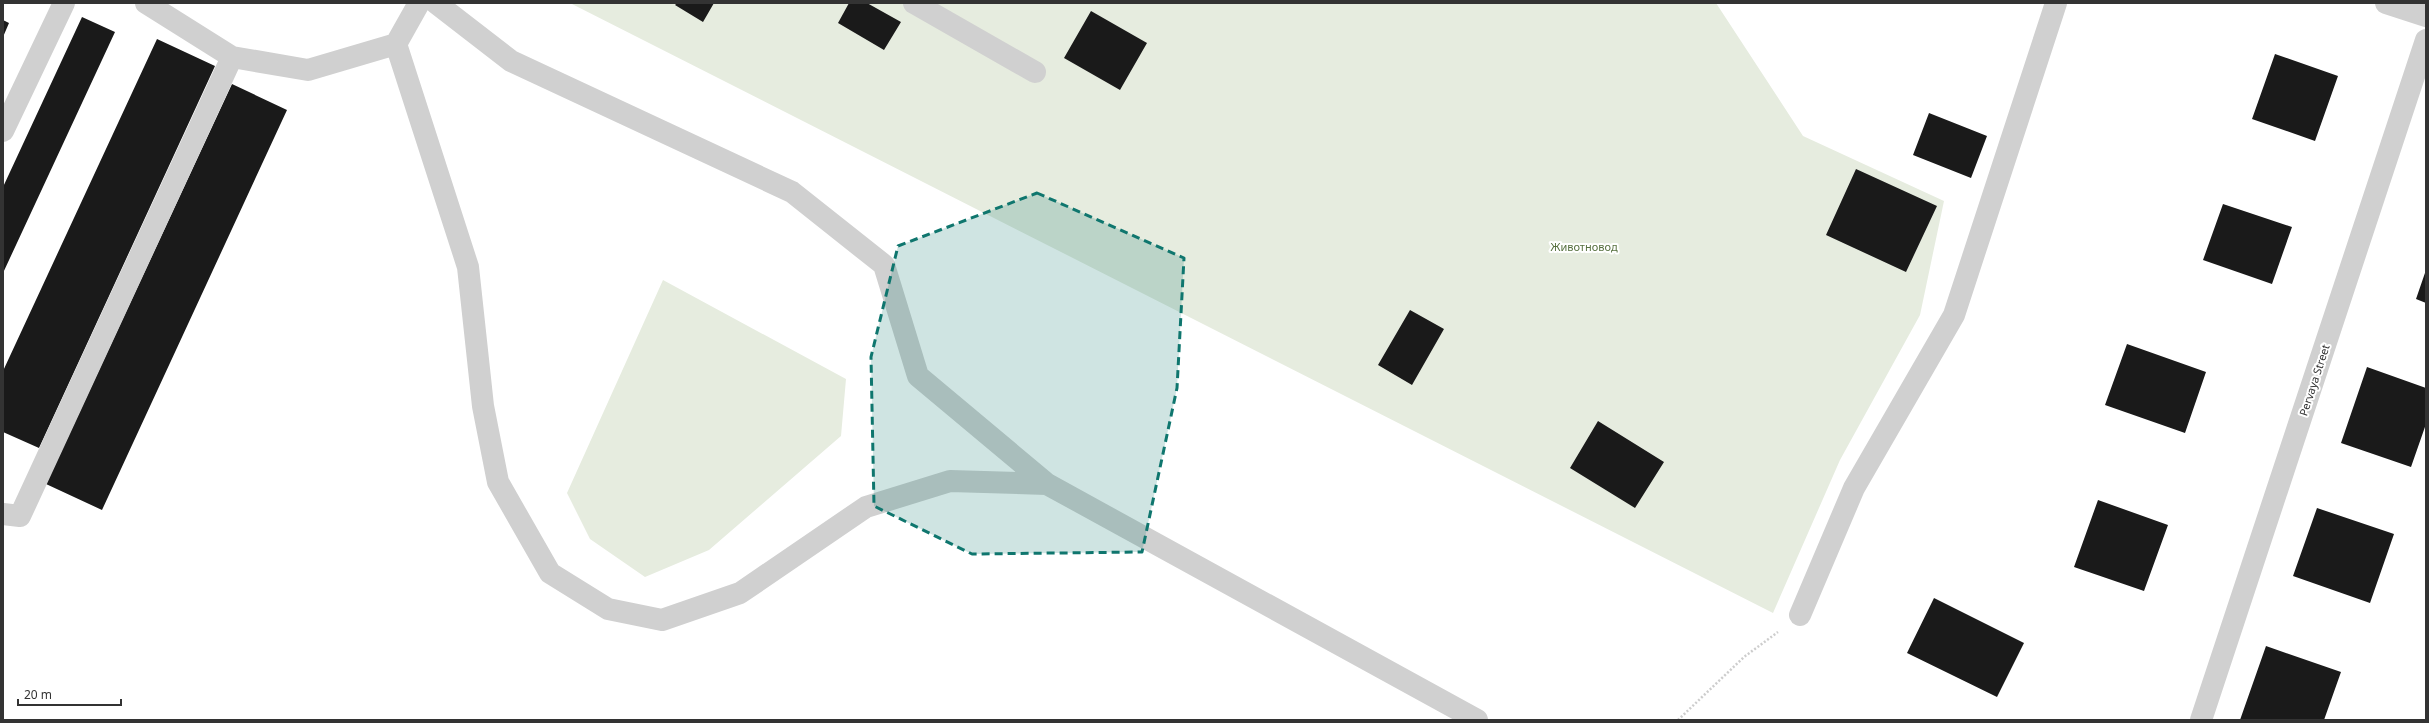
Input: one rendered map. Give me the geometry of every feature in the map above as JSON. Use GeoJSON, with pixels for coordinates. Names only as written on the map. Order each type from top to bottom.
{"type":"FeatureCollection","features":[{"type":"Feature","properties":{"kind":"street"},"geometry":{"type":"LineString","coordinates":[[3,131],[64,3]]}},
{"type":"Feature","properties":{"kind":"street"},"geometry":{"type":"LineString","coordinates":[[146,3],[232,57],[308,70],[396,44],[419,3]]}},
{"type":"Feature","properties":{"kind":"street"},"geometry":{"type":"LineString","coordinates":[[436,3],[511,61],[792,192],[884,265],[918,376],[1047,484],[1477,720]]}},
{"type":"Feature","properties":{"kind":"street"},"geometry":{"type":"LineString","coordinates":[[914,3],[1034,72]]}},
{"type":"Feature","properties":{"kind":"street"},"geometry":{"type":"LineString","coordinates":[[1800,615],[1854,488],[1954,315],[2056,3]]}},
{"type":"Feature","properties":{"kind":"street"},"geometry":{"type":"LineString","coordinates":[[2386,3],[2426,16]]}},
{"type":"Feature","properties":{"kind":"street","name":"Pervaya Street"},"geometry":{"type":"LineString","coordinates":[[2201,720],[2426,40]]}},
{"type":"Feature","properties":{"kind":"street"},"geometry":{"type":"LineString","coordinates":[[396,44],[468,267],[483,406],[498,482],[550,573],[608,609],[662,620],[740,593],[866,507],[950,482],[1047,484]]}},
{"type":"Feature","properties":{"kind":"street"},"geometry":{"type":"LineString","coordinates":[[3,514],[20,516],[232,57]]}},
{"type":"Feature","properties":{"kind":"path"},"geometry":{"type":"LineString","coordinates":[[1678,720],[1744,657],[1800,615]]}},
{"type":"Feature","properties":{"kind":"highlighted area"},"geometry":{"type":"Polygon","coordinates":[[[1037,193],[1184,258],[1177,388],[1142,552],[972,554],[874,506],[871,357],[898,246],[1037,193]]]}},
{"type":"Feature","properties":{"kind":"green space","name":"Животновод"},"geometry":{"type":"Polygon","coordinates":[[[570,3],[1716,3],[1803,136],[1944,201],[1920,315],[1840,460],[1773,613],[570,3]]]}},
{"type":"Feature","properties":{"kind":"green space"},"geometry":{"type":"Polygon","coordinates":[[[663,280],[846,379],[841,436],[709,550],[645,577],[590,539],[567,493],[663,280]]]}},
{"type":"Feature","properties":{"kind":"building"},"geometry":{"type":"Polygon","coordinates":[[[677,3],[714,3],[703,22],[675,5],[677,3]]]}},
{"type":"Feature","properties":{"kind":"building"},"geometry":{"type":"Polygon","coordinates":[[[849,3],[867,3],[901,22],[884,50],[838,23],[849,3]]]}},
{"type":"Feature","properties":{"kind":"building"},"geometry":{"type":"Polygon","coordinates":[[[1091,11],[1147,43],[1120,90],[1064,58],[1091,11]]]}},
{"type":"Feature","properties":{"kind":"building"},"geometry":{"type":"Polygon","coordinates":[[[82,17],[115,32],[3,273],[3,187],[82,17]]]}},
{"type":"Feature","properties":{"kind":"building"},"geometry":{"type":"Polygon","coordinates":[[[3,20],[9,23],[3,37],[3,20]]]}},
{"type":"Feature","properties":{"kind":"building"},"geometry":{"type":"Polygon","coordinates":[[[157,39],[215,66],[39,448],[3,432],[3,371],[157,39]]]}},
{"type":"Feature","properties":{"kind":"building"},"geometry":{"type":"Polygon","coordinates":[[[2275,54],[2338,76],[2315,141],[2252,119],[2275,54]]]}},
{"type":"Feature","properties":{"kind":"building"},"geometry":{"type":"Polygon","coordinates":[[[232,84],[287,110],[102,510],[46,484],[232,84]]]}},
{"type":"Feature","properties":{"kind":"building"},"geometry":{"type":"Polygon","coordinates":[[[1929,113],[1987,136],[1971,178],[1913,155],[1929,113]]]}},
{"type":"Feature","properties":{"kind":"building"},"geometry":{"type":"Polygon","coordinates":[[[1856,169],[1937,206],[1906,272],[1826,235],[1856,169]]]}},
{"type":"Feature","properties":{"kind":"building"},"geometry":{"type":"Polygon","coordinates":[[[2223,204],[2292,227],[2272,284],[2203,260],[2223,204]]]}},
{"type":"Feature","properties":{"kind":"building"},"geometry":{"type":"Polygon","coordinates":[[[2426,270],[2426,303],[2416,299],[2426,270]]]}},
{"type":"Feature","properties":{"kind":"building"},"geometry":{"type":"Polygon","coordinates":[[[1410,310],[1444,329],[1412,385],[1378,365],[1410,310]]]}},
{"type":"Feature","properties":{"kind":"building"},"geometry":{"type":"Polygon","coordinates":[[[2127,344],[2206,372],[2185,433],[2105,405],[2127,344]]]}},
{"type":"Feature","properties":{"kind":"building"},"geometry":{"type":"Polygon","coordinates":[[[2367,367],[2426,388],[2426,424],[2411,467],[2341,443],[2367,367]]]}},
{"type":"Feature","properties":{"kind":"building"},"geometry":{"type":"Polygon","coordinates":[[[1598,421],[1664,462],[1635,508],[1570,468],[1598,421]]]}},
{"type":"Feature","properties":{"kind":"building"},"geometry":{"type":"Polygon","coordinates":[[[2098,500],[2168,525],[2144,591],[2074,567],[2098,500]]]}},
{"type":"Feature","properties":{"kind":"building"},"geometry":{"type":"Polygon","coordinates":[[[2317,508],[2394,534],[2370,603],[2293,576],[2317,508]]]}},
{"type":"Feature","properties":{"kind":"building"},"geometry":{"type":"Polygon","coordinates":[[[1934,598],[2024,643],[1997,697],[1907,653],[1934,598]]]}},
{"type":"Feature","properties":{"kind":"building"},"geometry":{"type":"Polygon","coordinates":[[[2266,646],[2341,672],[2324,720],[2240,720],[2266,646]]]}}]}
